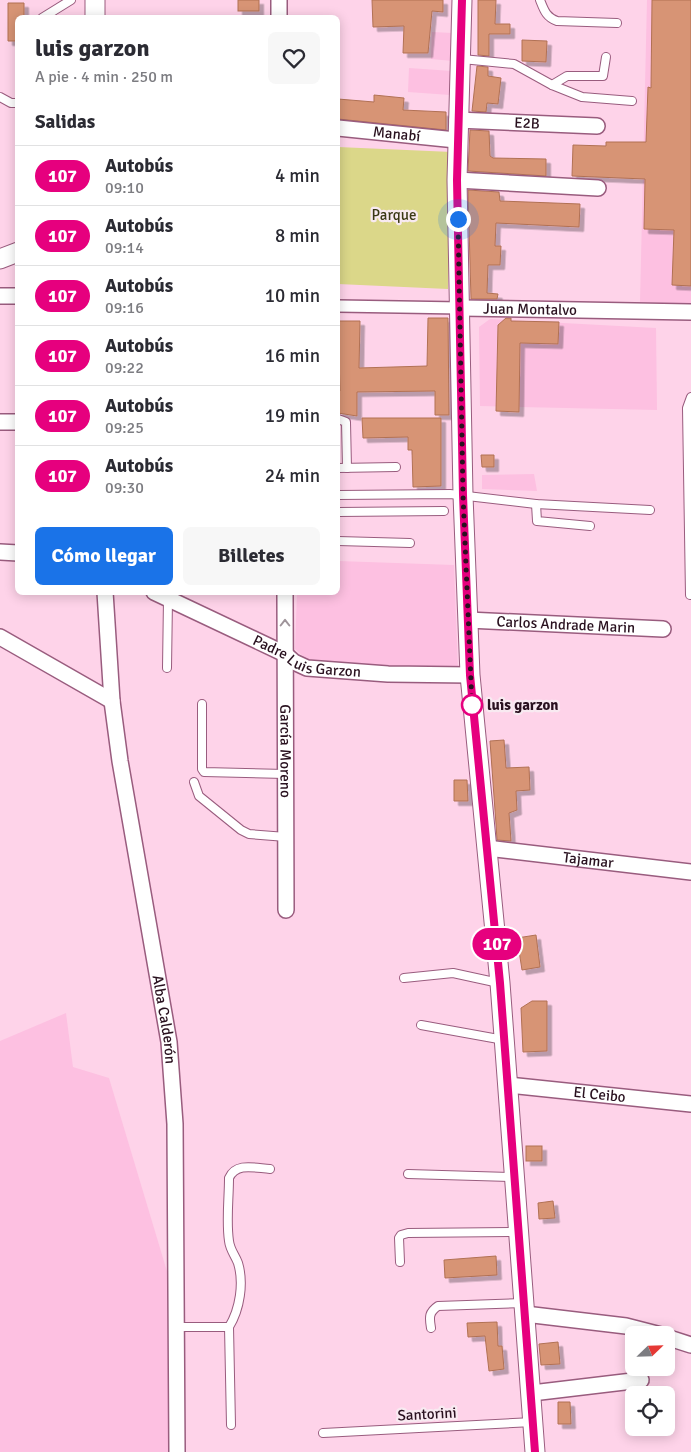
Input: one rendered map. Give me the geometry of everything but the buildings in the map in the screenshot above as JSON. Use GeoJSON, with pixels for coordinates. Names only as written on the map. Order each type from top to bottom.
{"type":"FeatureCollection","features":[{"type":"Feature","properties":{"kind":"street"},"geometry":{"type":"LineString","coordinates":[[95,0],[95,15]]}},
{"type":"Feature","properties":{"kind":"street"},"geometry":{"type":"LineString","coordinates":[[279,0],[279,15]]}},
{"type":"Feature","properties":{"kind":"street"},"geometry":{"type":"LineString","coordinates":[[462,0],[456,140],[463,495],[470,675],[500,983],[535,1452]]}},
{"type":"Feature","properties":{"kind":"street","name":"E2B"},"geometry":{"type":"LineString","coordinates":[[457,120],[597,126]]}},
{"type":"Feature","properties":{"kind":"street","name":"Manabí"},"geometry":{"type":"LineString","coordinates":[[340,128],[456,140]]}},
{"type":"Feature","properties":{"kind":"street"},"geometry":{"type":"LineString","coordinates":[[457,180],[598,188]]}},
{"type":"Feature","properties":{"kind":"street"},"geometry":{"type":"LineString","coordinates":[[0,259],[15,253]]}},
{"type":"Feature","properties":{"kind":"street"},"geometry":{"type":"LineString","coordinates":[[0,296],[15,296]]}},
{"type":"Feature","properties":{"kind":"street","name":"Juan Montalvo"},"geometry":{"type":"LineString","coordinates":[[340,306],[691,312]]}},
{"type":"Feature","properties":{"kind":"street"},"geometry":{"type":"LineString","coordinates":[[0,422],[15,422]]}},
{"type":"Feature","properties":{"kind":"street"},"geometry":{"type":"LineString","coordinates":[[0,552],[15,553]]}},
{"type":"Feature","properties":{"kind":"street","name":"Alba Calderón"},"geometry":{"type":"LineString","coordinates":[[105,595],[112,701],[169,1042],[176,1134],[178,1452]]}},
{"type":"Feature","properties":{"kind":"street","name":"García Moreno"},"geometry":{"type":"LineString","coordinates":[[285,595],[286,910]]}},
{"type":"Feature","properties":{"kind":"street","name":"Padre Luis Garzon"},"geometry":{"type":"LineString","coordinates":[[161,596],[285,654],[294,662],[307,668],[388,674],[470,675]]}},
{"type":"Feature","properties":{"kind":"street","name":"Carlos Andrade Marin"},"geometry":{"type":"LineString","coordinates":[[468,620],[663,629]]}},
{"type":"Feature","properties":{"kind":"street"},"geometry":{"type":"LineString","coordinates":[[0,637],[112,701]]}},
{"type":"Feature","properties":{"kind":"street","name":"Tajamar"},"geometry":{"type":"LineString","coordinates":[[487,848],[691,872]]}},
{"type":"Feature","properties":{"kind":"street","name":"El Ceibo"},"geometry":{"type":"LineString","coordinates":[[508,1085],[691,1104]]}},
{"type":"Feature","properties":{"kind":"street"},"geometry":{"type":"LineString","coordinates":[[524,1308],[626,1326]]}},
{"type":"Feature","properties":{"kind":"street"},"geometry":{"type":"LineString","coordinates":[[675,1340],[691,1345]]}},
{"type":"Feature","properties":{"kind":"street"},"geometry":{"type":"LineString","coordinates":[[532,1393],[641,1380]]}},
{"type":"Feature","properties":{"kind":"lane"},"geometry":{"type":"LineString","coordinates":[[47,15],[71,0]]}},
{"type":"Feature","properties":{"kind":"lane"},"geometry":{"type":"LineString","coordinates":[[540,0],[545,13],[557,21],[617,23]]}},
{"type":"Feature","properties":{"kind":"lane"},"geometry":{"type":"LineString","coordinates":[[552,84],[566,76],[604,76],[606,57]]}},
{"type":"Feature","properties":{"kind":"lane"},"geometry":{"type":"LineString","coordinates":[[460,59],[514,64],[582,97],[632,101]]}},
{"type":"Feature","properties":{"kind":"lane"},"geometry":{"type":"LineString","coordinates":[[0,97],[15,103]]}},
{"type":"Feature","properties":{"kind":"lane"},"geometry":{"type":"LineString","coordinates":[[690,595],[687,408],[691,397]]}},
{"type":"Feature","properties":{"kind":"lane"},"geometry":{"type":"LineString","coordinates":[[340,420],[346,422],[347,468]]}},
{"type":"Feature","properties":{"kind":"lane"},"geometry":{"type":"LineString","coordinates":[[340,468],[396,467]]}},
{"type":"Feature","properties":{"kind":"lane"},"geometry":{"type":"LineString","coordinates":[[340,495],[463,495],[536,504],[650,510]]}},
{"type":"Feature","properties":{"kind":"lane"},"geometry":{"type":"LineString","coordinates":[[536,504],[537,522],[590,526]]}},
{"type":"Feature","properties":{"kind":"lane"},"geometry":{"type":"LineString","coordinates":[[340,512],[444,512]]}},
{"type":"Feature","properties":{"kind":"lane"},"geometry":{"type":"LineString","coordinates":[[340,541],[410,543]]}},
{"type":"Feature","properties":{"kind":"lane"},"geometry":{"type":"LineString","coordinates":[[161,596],[167,668]]}},
{"type":"Feature","properties":{"kind":"lane"},"geometry":{"type":"LineString","coordinates":[[202,704],[202,769],[204,772],[286,774]]}},
{"type":"Feature","properties":{"kind":"lane"},"geometry":{"type":"LineString","coordinates":[[194,782],[199,796],[241,830],[249,834],[286,836]]}},
{"type":"Feature","properties":{"kind":"lane"},"geometry":{"type":"LineString","coordinates":[[404,978],[453,973],[500,983]]}},
{"type":"Feature","properties":{"kind":"lane"},"geometry":{"type":"LineString","coordinates":[[421,1025],[504,1040]]}},
{"type":"Feature","properties":{"kind":"lane"},"geometry":{"type":"LineString","coordinates":[[231,1425],[229,1327],[238,1304],[240,1269],[230,1249],[228,1239],[229,1178],[231,1173],[240,1168],[270,1168]]}},
{"type":"Feature","properties":{"kind":"lane"},"geometry":{"type":"LineString","coordinates":[[408,1174],[515,1178]]}},
{"type":"Feature","properties":{"kind":"lane"},"geometry":{"type":"LineString","coordinates":[[400,1262],[399,1238],[408,1232],[519,1232]]}},
{"type":"Feature","properties":{"kind":"lane"},"geometry":{"type":"LineString","coordinates":[[431,1328],[429,1315],[438,1306],[524,1308]]}},
{"type":"Feature","properties":{"kind":"lane"},"geometry":{"type":"LineString","coordinates":[[176,1327],[229,1327]]}},
{"type":"Feature","properties":{"kind":"lane","name":"Santorini"},"geometry":{"type":"LineString","coordinates":[[322,1432],[533,1422]]}},
{"type":"Feature","properties":{"kind":"shaded area"},"geometry":{"type":"Polygon","coordinates":[[[647,0],[691,0],[691,303],[640,303],[647,0]]]}},
{"type":"Feature","properties":{"kind":"shaded area"},"geometry":{"type":"Polygon","coordinates":[[[432,32],[453,33],[453,61],[431,59],[432,32]]]}},
{"type":"Feature","properties":{"kind":"shaded area"},"geometry":{"type":"Polygon","coordinates":[[[409,68],[452,71],[450,95],[408,92],[409,68]]]}},
{"type":"Feature","properties":{"kind":"shaded area"},"geometry":{"type":"Polygon","coordinates":[[[490,319],[656,328],[657,410],[480,406],[479,327],[490,319]]]}},
{"type":"Feature","properties":{"kind":"shaded area"},"geometry":{"type":"Polygon","coordinates":[[[534,474],[537,491],[482,489],[482,475],[534,474]]]}},
{"type":"Feature","properties":{"kind":"shaded area"},"geometry":{"type":"Polygon","coordinates":[[[340,561],[454,565],[458,669],[313,665],[295,649],[297,595],[340,595],[340,561]]]}},
{"type":"Feature","properties":{"kind":"shaded area"},"geometry":{"type":"Polygon","coordinates":[[[66,1013],[73,1067],[109,1078],[169,1278],[170,1452],[0,1452],[0,1041],[66,1013]]]}},
{"type":"Feature","properties":{"kind":"green space","name":"Parque"},"geometry":{"type":"Polygon","coordinates":[[[340,147],[452,152],[448,289],[340,284],[340,147]]]}},
{"type":"Feature","properties":{"kind":"bus line","name":"107"},"geometry":{"type":"LineString","coordinates":[[462,0],[456,140],[463,397],[463,495],[470,675],[500,983],[535,1452]]}},
{"type":"Feature","properties":{"kind":"place","name":"luis garzon"},"geometry":{"type":"Point","coordinates":[472,705]}},
{"type":"Feature","properties":{"kind":"route"},"geometry":{"type":"LineString","coordinates":[[458,219],[463,397],[463,495],[472,705]]}}]}
